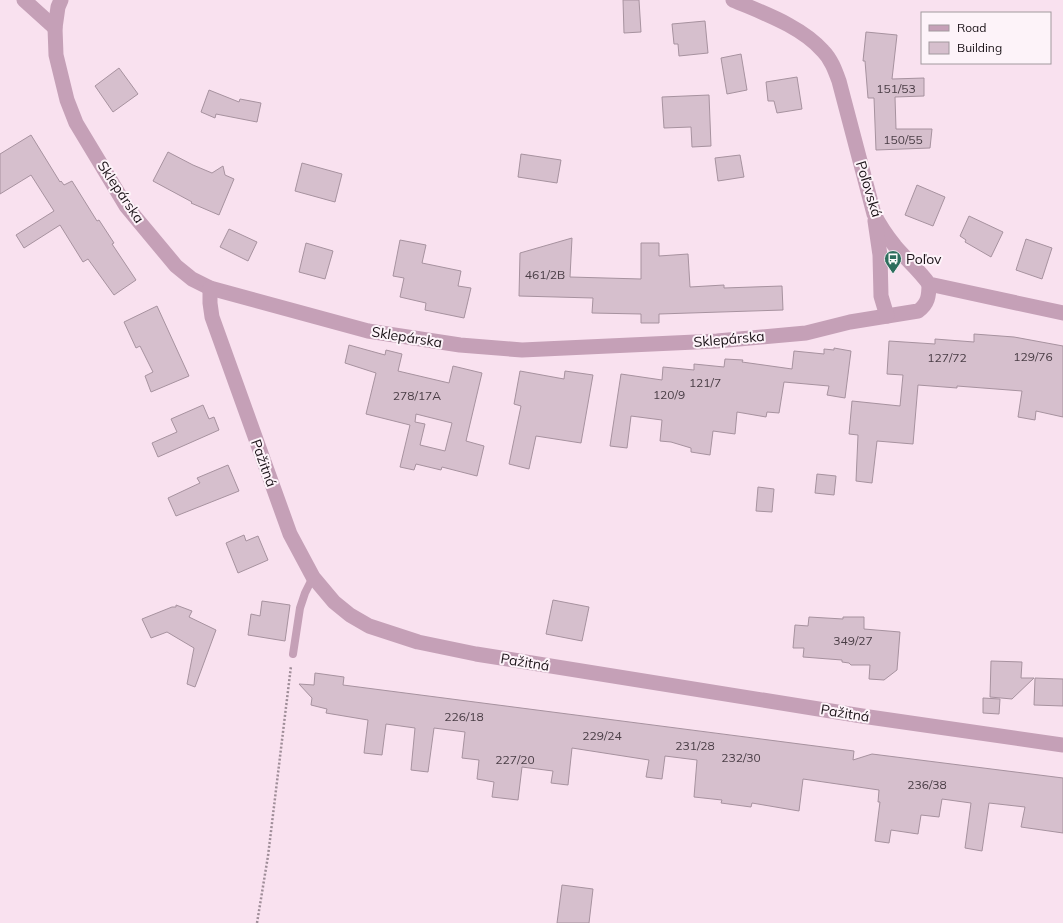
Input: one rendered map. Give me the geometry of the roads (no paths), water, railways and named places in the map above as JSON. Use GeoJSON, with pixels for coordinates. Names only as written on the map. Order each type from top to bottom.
{"type":"FeatureCollection","features":[{"type":"Feature","properties":{"kind":"street"},"geometry":{"type":"LineString","coordinates":[[24,0],[55,28]]}},
{"type":"Feature","properties":{"kind":"street","name":"Sklepárska"},"geometry":{"type":"LineString","coordinates":[[61,0],[58,7],[55,28],[56,55],[60,77],[76,124],[91,146],[126,206],[176,266],[192,280],[210,288],[368,331],[460,345],[522,350],[709,341],[799,333],[850,322],[918,311],[923,307],[929,294],[929,284]]}},
{"type":"Feature","properties":{"kind":"street","name":"Poľovská"},"geometry":{"type":"LineString","coordinates":[[733,0],[783,22],[814,41],[824,52],[832,64],[839,81],[874,214],[884,232],[929,284]]}},
{"type":"Feature","properties":{"kind":"street"},"geometry":{"type":"LineString","coordinates":[[874,214],[880,256],[881,296],[888,316]]}},
{"type":"Feature","properties":{"kind":"street"},"geometry":{"type":"LineString","coordinates":[[929,284],[1063,313]]}},
{"type":"Feature","properties":{"kind":"street","name":"Pažitná"},"geometry":{"type":"LineString","coordinates":[[210,288],[212,317],[290,534],[313,577],[334,602],[350,615],[369,626],[418,642],[476,654],[862,716],[1063,745]]}},
{"type":"Feature","properties":{"kind":"lane"},"geometry":{"type":"LineString","coordinates":[[292,654],[300,608],[313,577]]}},
{"type":"Feature","properties":{"kind":"place","name":"Poľov"},"geometry":{"type":"Point","coordinates":[893,274]}}]}
